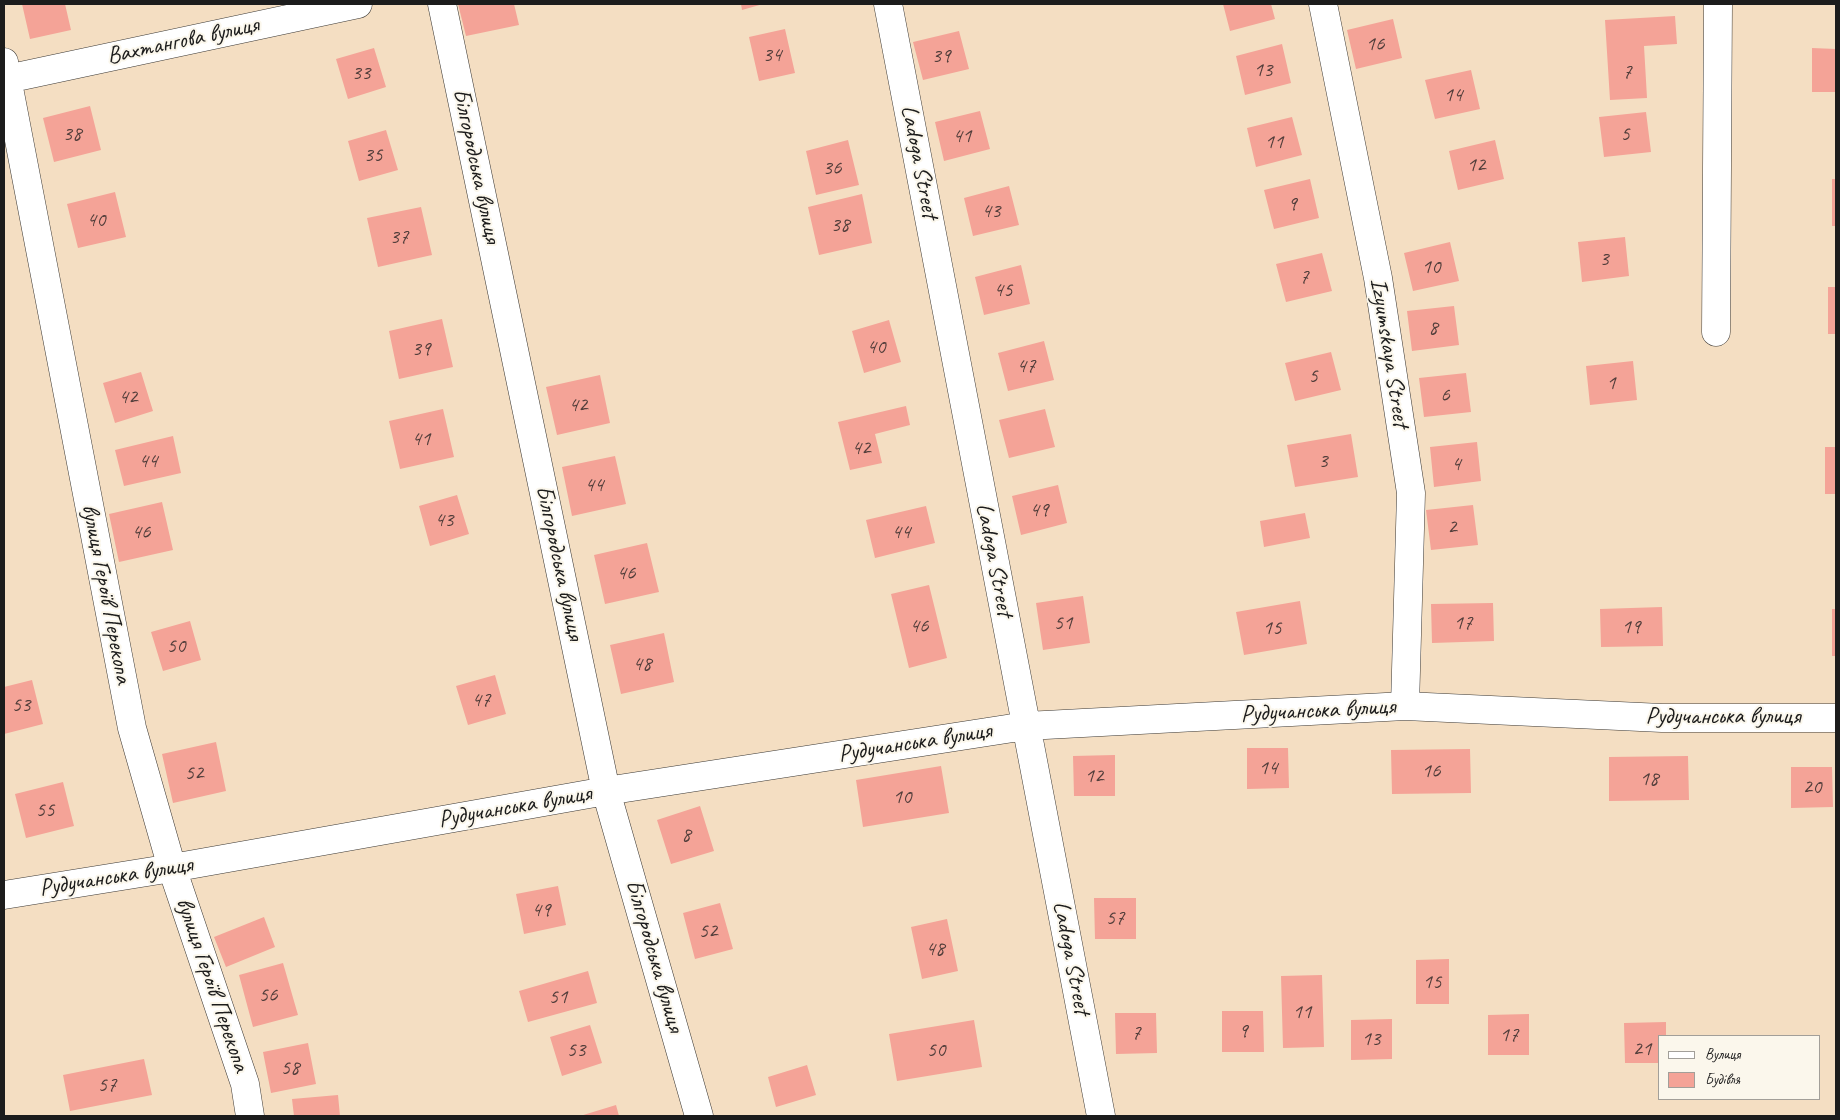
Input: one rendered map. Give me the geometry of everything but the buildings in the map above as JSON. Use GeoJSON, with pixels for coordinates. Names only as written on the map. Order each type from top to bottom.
{"type":"FeatureCollection","features":[{"type":"Feature","properties":{"kind":"street","name":"Вахтангова вулиця"},"geometry":{"type":"LineString","coordinates":[[6,70],[358,4]]}},
{"type":"Feature","properties":{"kind":"street","name":"Білгородська вулиця"},"geometry":{"type":"LineString","coordinates":[[442,4],[606,791],[699,1116]]}},
{"type":"Feature","properties":{"kind":"street","name":"Ladoga Street"},"geometry":{"type":"LineString","coordinates":[[888,4],[1101,1116]]}},
{"type":"Feature","properties":{"kind":"street","name":"Izyumskaya Street"},"geometry":{"type":"LineString","coordinates":[[1323,4],[1378,278],[1411,493],[1405,706]]}},
{"type":"Feature","properties":{"kind":"street"},"geometry":{"type":"LineString","coordinates":[[1716,332],[1718,4]]}},
{"type":"Feature","properties":{"kind":"street","name":"вулиця Героїв Перекопа"},"geometry":{"type":"LineString","coordinates":[[6,70],[132,728],[172,868],[245,1084],[250,1116]]}},
{"type":"Feature","properties":{"kind":"street","name":"Рудучанська вулиця"},"geometry":{"type":"LineString","coordinates":[[4,895],[172,868],[606,791],[1026,726],[1405,706],[1662,718],[1836,718]]}}]}
